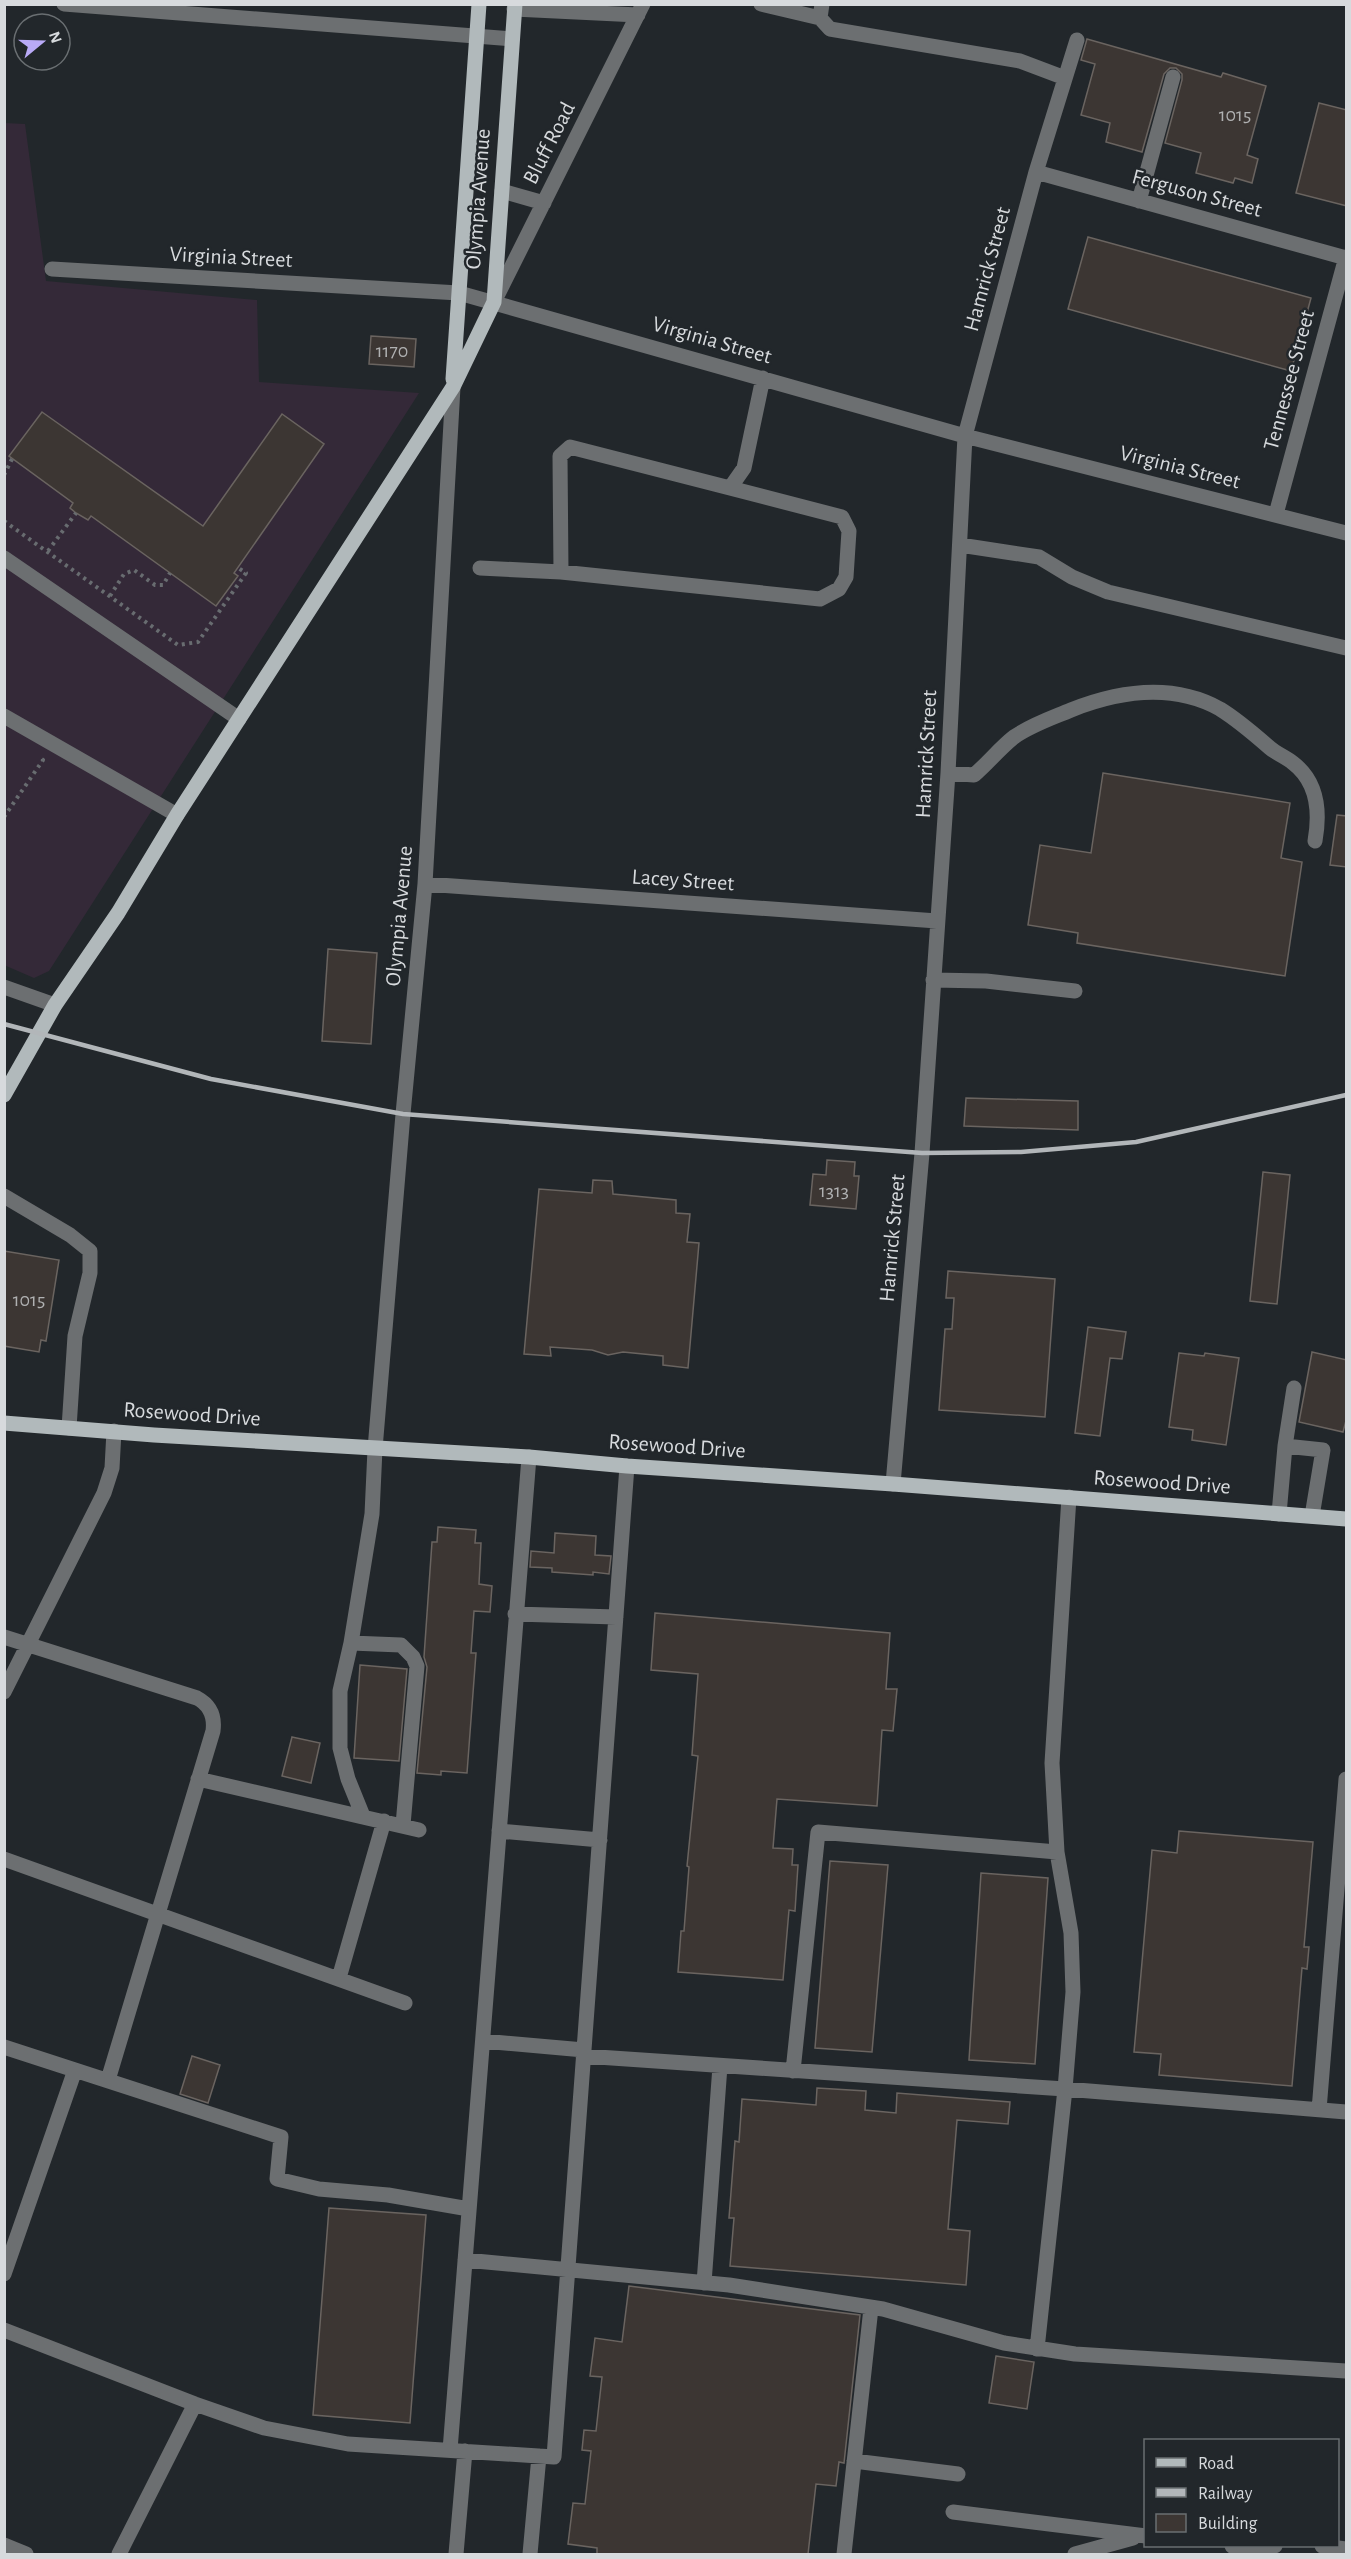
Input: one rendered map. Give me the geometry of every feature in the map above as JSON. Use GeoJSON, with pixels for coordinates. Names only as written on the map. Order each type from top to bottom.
{"type":"FeatureCollection","features":[{"type":"Feature","properties":{"kind":"main road","name":"Olympia Avenue"},"geometry":{"type":"LineString","coordinates":[[453,387],[479,4]]}},
{"type":"Feature","properties":{"kind":"main road","name":"Olympia Avenue"},"geometry":{"type":"LineString","coordinates":[[453,387],[494,302],[515,7]]}},
{"type":"Feature","properties":{"kind":"main road"},"geometry":{"type":"LineString","coordinates":[[4,1095],[55,1005],[118,913],[177,814],[453,387]]}},
{"type":"Feature","properties":{"kind":"main road","name":"Rosewood Drive"},"geometry":{"type":"LineString","coordinates":[[4,1423],[375,1449],[529,1457],[1347,1519]]}},
{"type":"Feature","properties":{"kind":"street"},"geometry":{"type":"LineString","coordinates":[[64,4],[512,39]]}},
{"type":"Feature","properties":{"kind":"street"},"geometry":{"type":"LineString","coordinates":[[761,4],[821,11],[830,29],[1020,61],[1065,78]]}},
{"type":"Feature","properties":{"kind":"street"},"geometry":{"type":"LineString","coordinates":[[515,7],[640,10]]}},
{"type":"Feature","properties":{"kind":"street","name":"Bluff Road"},"geometry":{"type":"LineString","coordinates":[[494,302],[640,10]]}},
{"type":"Feature","properties":{"kind":"street","name":"Hamrick Street"},"geometry":{"type":"LineString","coordinates":[[893,1484],[922,1153],[948,773],[965,436],[1036,172],[1077,40]]}},
{"type":"Feature","properties":{"kind":"street"},"geometry":{"type":"LineString","coordinates":[[1139,201],[1173,77]]}},
{"type":"Feature","properties":{"kind":"street","name":"Ferguson Street"},"geometry":{"type":"LineString","coordinates":[[1036,172],[1346,257]]}},
{"type":"Feature","properties":{"kind":"street"},"geometry":{"type":"LineString","coordinates":[[501,191],[544,203]]}},
{"type":"Feature","properties":{"kind":"street","name":"Tennessee Street"},"geometry":{"type":"LineString","coordinates":[[1276,514],[1346,257]]}},
{"type":"Feature","properties":{"kind":"street","name":"Virginia Street"},"geometry":{"type":"LineString","coordinates":[[52,269],[459,293],[965,436],[1347,533]]}},
{"type":"Feature","properties":{"kind":"street"},"geometry":{"type":"LineString","coordinates":[[730,488],[744,468],[763,378]]}},
{"type":"Feature","properties":{"kind":"street","name":"Olympia Avenue"},"geometry":{"type":"LineString","coordinates":[[363,1816],[348,1779],[340,1748],[340,1691],[351,1643],[372,1514],[375,1449],[425,884],[453,387]]}},
{"type":"Feature","properties":{"kind":"street"},"geometry":{"type":"LineString","coordinates":[[480,568],[561,572],[820,599],[838,589],[846,577],[849,531],[842,517],[570,447],[560,456],[561,572]]}},
{"type":"Feature","properties":{"kind":"street"},"geometry":{"type":"LineString","coordinates":[[960,544],[1039,557],[1072,577],[1108,592],[1347,648]]}},
{"type":"Feature","properties":{"kind":"street"},"geometry":{"type":"LineString","coordinates":[[4,558],[239,719]]}},
{"type":"Feature","properties":{"kind":"street"},"geometry":{"type":"LineString","coordinates":[[948,773],[974,775],[1013,738],[1100,698],[1142,691],[1187,696],[1220,709],[1253,733],[1272,751],[1294,763],[1305,775],[1315,793],[1318,811],[1315,841]]}},
{"type":"Feature","properties":{"kind":"street"},"geometry":{"type":"LineString","coordinates":[[4,716],[177,814]]}},
{"type":"Feature","properties":{"kind":"street","name":"Lacey Street"},"geometry":{"type":"LineString","coordinates":[[425,884],[937,921]]}},
{"type":"Feature","properties":{"kind":"street"},"geometry":{"type":"LineString","coordinates":[[933,980],[986,981],[1075,991]]}},
{"type":"Feature","properties":{"kind":"street"},"geometry":{"type":"LineString","coordinates":[[4,987],[55,1005]]}},
{"type":"Feature","properties":{"kind":"street"},"geometry":{"type":"LineString","coordinates":[[4,1196],[70,1235],[90,1251],[90,1273],[75,1336],[69,1428]]}},
{"type":"Feature","properties":{"kind":"street"},"geometry":{"type":"LineString","coordinates":[[1279,1514],[1285,1446],[1294,1388]]}},
{"type":"Feature","properties":{"kind":"street"},"geometry":{"type":"LineString","coordinates":[[4,1692],[109,1481],[114,1431]]}},
{"type":"Feature","properties":{"kind":"street"},"geometry":{"type":"LineString","coordinates":[[1285,1446],[1323,1450],[1312,1516]]}},
{"type":"Feature","properties":{"kind":"street"},"geometry":{"type":"LineString","coordinates":[[456,2554],[457,2451],[465,2260],[529,1457]]}},
{"type":"Feature","properties":{"kind":"street"},"geometry":{"type":"LineString","coordinates":[[4,2330],[195,2404],[264,2428],[348,2444],[554,2457],[627,1466]]}},
{"type":"Feature","properties":{"kind":"street"},"geometry":{"type":"LineString","coordinates":[[1036,2349],[1070,2042],[1073,1962],[1067,1904],[1057,1852],[1052,1763],[1069,1497]]}},
{"type":"Feature","properties":{"kind":"street"},"geometry":{"type":"LineString","coordinates":[[515,1614],[616,1617]]}},
{"type":"Feature","properties":{"kind":"street"},"geometry":{"type":"LineString","coordinates":[[4,1637],[203,1702],[212,1712],[214,1724],[108,2080]]}},
{"type":"Feature","properties":{"kind":"street"},"geometry":{"type":"LineString","coordinates":[[351,1643],[401,1645],[413,1656],[417,1666],[403,1826]]}},
{"type":"Feature","properties":{"kind":"street"},"geometry":{"type":"LineString","coordinates":[[198,1779],[419,1830]]}},
{"type":"Feature","properties":{"kind":"street"},"geometry":{"type":"LineString","coordinates":[[1319,2110],[1347,1779]]}},
{"type":"Feature","properties":{"kind":"street"},"geometry":{"type":"LineString","coordinates":[[339,1978],[384,1821]]}},
{"type":"Feature","properties":{"kind":"street"},"geometry":{"type":"LineString","coordinates":[[500,1832],[600,1840]]}},
{"type":"Feature","properties":{"kind":"street"},"geometry":{"type":"LineString","coordinates":[[793,2071],[818,1832],[1057,1852]]}},
{"type":"Feature","properties":{"kind":"street"},"geometry":{"type":"LineString","coordinates":[[4,1859],[405,2003]]}},
{"type":"Feature","properties":{"kind":"street"},"geometry":{"type":"LineString","coordinates":[[483,2041],[720,2066],[1065,2089],[1347,2112]]}},
{"type":"Feature","properties":{"kind":"street"},"geometry":{"type":"LineString","coordinates":[[4,2047],[281,2137],[277,2178],[319,2189],[388,2195],[470,2208]]}},
{"type":"Feature","properties":{"kind":"street"},"geometry":{"type":"LineString","coordinates":[[704,2283],[720,2066]]}},
{"type":"Feature","properties":{"kind":"street"},"geometry":{"type":"LineString","coordinates":[[4,2274],[75,2070]]}},
{"type":"Feature","properties":{"kind":"street"},"geometry":{"type":"LineString","coordinates":[[465,2260],[704,2283],[871,2308],[1005,2343],[1075,2354],[1347,2371]]}},
{"type":"Feature","properties":{"kind":"street"},"geometry":{"type":"LineString","coordinates":[[844,2554],[871,2308]]}},
{"type":"Feature","properties":{"kind":"street"},"geometry":{"type":"LineString","coordinates":[[121,2554],[195,2404]]}},
{"type":"Feature","properties":{"kind":"street"},"geometry":{"type":"LineString","coordinates":[[530,2554],[539,2456]]}},
{"type":"Feature","properties":{"kind":"street"},"geometry":{"type":"LineString","coordinates":[[854,2461],[958,2474]]}},
{"type":"Feature","properties":{"kind":"street"},"geometry":{"type":"LineString","coordinates":[[953,2512],[1144,2536]]}},
{"type":"Feature","properties":{"kind":"street"},"geometry":{"type":"LineString","coordinates":[[1075,2554],[1144,2536]]}},
{"type":"Feature","properties":{"kind":"street"},"geometry":{"type":"LineString","coordinates":[[4,2546],[26,2554]]}},
{"type":"Feature","properties":{"kind":"street"},"geometry":{"type":"LineString","coordinates":[[1241,2547],[1268,2550]]}},
{"type":"Feature","properties":{"kind":"street"},"geometry":{"type":"LineString","coordinates":[[1330,2547],[1347,2549]]}},
{"type":"Feature","properties":{"kind":"path"},"geometry":{"type":"LineString","coordinates":[[4,475],[12,459]]}},
{"type":"Feature","properties":{"kind":"path"},"geometry":{"type":"LineString","coordinates":[[48,551],[76,513]]}},
{"type":"Feature","properties":{"kind":"path"},"geometry":{"type":"LineString","coordinates":[[4,528],[6,522],[178,645],[198,642],[246,573],[237,567]]}},
{"type":"Feature","properties":{"kind":"path"},"geometry":{"type":"LineString","coordinates":[[110,596],[124,574],[134,570],[155,585],[163,585],[170,573]]}},
{"type":"Feature","properties":{"kind":"path"},"geometry":{"type":"LineString","coordinates":[[4,817],[43,760],[33,753]]}},
{"type":"Feature","properties":{"kind":"shaded area"},"geometry":{"type":"Polygon","coordinates":[[[4,123],[25,124],[46,281],[257,300],[259,382],[419,393],[49,971],[34,978],[4,965],[4,123]]]}},
{"type":"Feature","properties":{"kind":"building"},"geometry":{"type":"Polygon","coordinates":[[[1087,39],[1221,77],[1223,73],[1266,86],[1247,155],[1258,159],[1252,183],[1235,178],[1233,183],[1196,173],[1201,153],[1165,143],[1182,80],[1182,74],[1176,68],[1170,68],[1164,74],[1142,152],[1106,142],[1110,123],[1081,115],[1095,64],[1081,60],[1087,39]]]}},
{"type":"Feature","properties":{"kind":"building"},"geometry":{"type":"Polygon","coordinates":[[[1319,103],[1347,110],[1347,206],[1296,193],[1319,103]]]}},
{"type":"Feature","properties":{"kind":"building"},"geometry":{"type":"Polygon","coordinates":[[[1088,237],[1311,298],[1291,371],[1068,309],[1088,237]]]}},
{"type":"Feature","properties":{"kind":"building"},"geometry":{"type":"Polygon","coordinates":[[[371,336],[416,339],[414,367],[369,364],[371,336]]]}},
{"type":"Feature","properties":{"kind":"building"},"geometry":{"type":"Polygon","coordinates":[[[42,412],[203,526],[282,414],[324,444],[234,573],[238,576],[216,606],[91,516],[88,520],[76,513],[70,508],[73,503],[9,456],[42,412]]]}},
{"type":"Feature","properties":{"kind":"building"},"geometry":{"type":"Polygon","coordinates":[[[1103,773],[1290,803],[1281,858],[1302,862],[1285,976],[1077,943],[1078,933],[1028,925],[1040,845],[1091,853],[1103,773]]]}},
{"type":"Feature","properties":{"kind":"building"},"geometry":{"type":"Polygon","coordinates":[[[1337,815],[1347,816],[1347,867],[1330,865],[1337,815]]]}},
{"type":"Feature","properties":{"kind":"building"},"geometry":{"type":"Polygon","coordinates":[[[328,949],[377,953],[371,1044],[322,1041],[328,949]]]}},
{"type":"Feature","properties":{"kind":"building"},"geometry":{"type":"Polygon","coordinates":[[[966,1098],[1078,1101],[1078,1130],[964,1126],[966,1098]]]}},
{"type":"Feature","properties":{"kind":"building"},"geometry":{"type":"Polygon","coordinates":[[[827,1160],[855,1162],[854,1176],[859,1176],[856,1209],[810,1205],[813,1174],[826,1175],[827,1160]]]}},
{"type":"Feature","properties":{"kind":"building"},"geometry":{"type":"Polygon","coordinates":[[[1263,1172],[1290,1175],[1277,1304],[1250,1301],[1263,1172]]]}},
{"type":"Feature","properties":{"kind":"building"},"geometry":{"type":"Polygon","coordinates":[[[593,1180],[612,1181],[613,1194],[676,1200],[676,1213],[690,1214],[687,1242],[699,1243],[688,1368],[663,1365],[663,1356],[623,1352],[608,1355],[592,1350],[550,1347],[551,1356],[524,1354],[539,1189],[592,1193],[593,1180]]]}},
{"type":"Feature","properties":{"kind":"building"},"geometry":{"type":"Polygon","coordinates":[[[4,1251],[59,1260],[46,1341],[41,1340],[39,1352],[4,1346],[4,1251]]]}},
{"type":"Feature","properties":{"kind":"building"},"geometry":{"type":"Polygon","coordinates":[[[948,1271],[1055,1279],[1045,1417],[939,1410],[945,1329],[952,1329],[954,1298],[946,1298],[948,1271]]]}},
{"type":"Feature","properties":{"kind":"building"},"geometry":{"type":"Polygon","coordinates":[[[1088,1327],[1126,1332],[1122,1359],[1110,1358],[1100,1436],[1075,1433],[1088,1327]]]}},
{"type":"Feature","properties":{"kind":"building"},"geometry":{"type":"Polygon","coordinates":[[[1312,1352],[1347,1360],[1347,1417],[1343,1432],[1299,1422],[1312,1352]]]}},
{"type":"Feature","properties":{"kind":"building"},"geometry":{"type":"Polygon","coordinates":[[[1179,1353],[1204,1356],[1205,1353],[1239,1358],[1226,1445],[1192,1440],[1193,1430],[1169,1427],[1179,1353]]]}},
{"type":"Feature","properties":{"kind":"building"},"geometry":{"type":"Polygon","coordinates":[[[438,1527],[476,1530],[475,1543],[481,1543],[479,1584],[492,1586],[490,1612],[474,1611],[471,1653],[476,1653],[467,1773],[441,1771],[441,1775],[417,1773],[427,1667],[424,1657],[432,1542],[437,1542],[438,1527]]]}},
{"type":"Feature","properties":{"kind":"building"},"geometry":{"type":"Polygon","coordinates":[[[555,1533],[596,1536],[595,1555],[611,1556],[609,1574],[552,1572],[552,1568],[530,1567],[531,1551],[554,1553],[555,1533]]]}},
{"type":"Feature","properties":{"kind":"building"},"geometry":{"type":"Polygon","coordinates":[[[655,1613],[890,1633],[886,1689],[897,1689],[893,1731],[882,1730],[877,1806],[777,1799],[773,1848],[793,1849],[792,1865],[798,1865],[795,1911],[789,1910],[783,1980],[678,1972],[681,1931],[684,1931],[689,1867],[687,1866],[698,1756],[692,1755],[698,1674],[651,1670],[655,1613]]]}},
{"type":"Feature","properties":{"kind":"building"},"geometry":{"type":"Polygon","coordinates":[[[360,1665],[407,1669],[399,1761],[354,1758],[360,1665]]]}},
{"type":"Feature","properties":{"kind":"building"},"geometry":{"type":"Polygon","coordinates":[[[292,1737],[320,1743],[311,1783],[282,1776],[292,1737]]]}},
{"type":"Feature","properties":{"kind":"building"},"geometry":{"type":"Polygon","coordinates":[[[1179,1831],[1313,1842],[1304,1947],[1309,1947],[1307,1969],[1302,1968],[1292,2086],[1159,2075],[1161,2054],[1134,2052],[1152,1850],[1177,1853],[1179,1831]]]}},
{"type":"Feature","properties":{"kind":"building"},"geometry":{"type":"Polygon","coordinates":[[[830,1861],[888,1865],[872,2052],[815,2048],[830,1861]]]}},
{"type":"Feature","properties":{"kind":"building"},"geometry":{"type":"Polygon","coordinates":[[[981,1873],[1048,1878],[1035,2064],[969,2060],[981,1873]]]}},
{"type":"Feature","properties":{"kind":"building"},"geometry":{"type":"Polygon","coordinates":[[[192,2056],[220,2065],[208,2103],[180,2094],[192,2056]]]}},
{"type":"Feature","properties":{"kind":"building"},"geometry":{"type":"Polygon","coordinates":[[[817,2088],[866,2091],[865,2110],[896,2113],[897,2093],[1010,2102],[1008,2124],[957,2120],[948,2229],[970,2231],[966,2285],[730,2266],[734,2218],[729,2218],[735,2141],[739,2142],[742,2099],[816,2105],[817,2088]]]}},
{"type":"Feature","properties":{"kind":"building"},"geometry":{"type":"Polygon","coordinates":[[[329,2208],[426,2215],[410,2423],[313,2415],[329,2208]]]}},
{"type":"Feature","properties":{"kind":"building"},"geometry":{"type":"Polygon","coordinates":[[[629,2286],[860,2315],[844,2463],[839,2462],[836,2486],[816,2484],[808,2554],[597,2554],[597,2548],[568,2544],[573,2503],[585,2504],[591,2451],[582,2450],[584,2430],[596,2431],[602,2377],[590,2376],[595,2338],[622,2342],[629,2286]]]}},
{"type":"Feature","properties":{"kind":"building"},"geometry":{"type":"Polygon","coordinates":[[[996,2356],[1034,2362],[1027,2409],[989,2403],[996,2356]]]}},
{"type":"Feature","properties":{"kind":"railway"},"geometry":{"type":"LineString","coordinates":[[4,1024],[211,1079],[403,1114],[922,1153],[1021,1152],[1136,1142],[1346,1095]]}}]}
